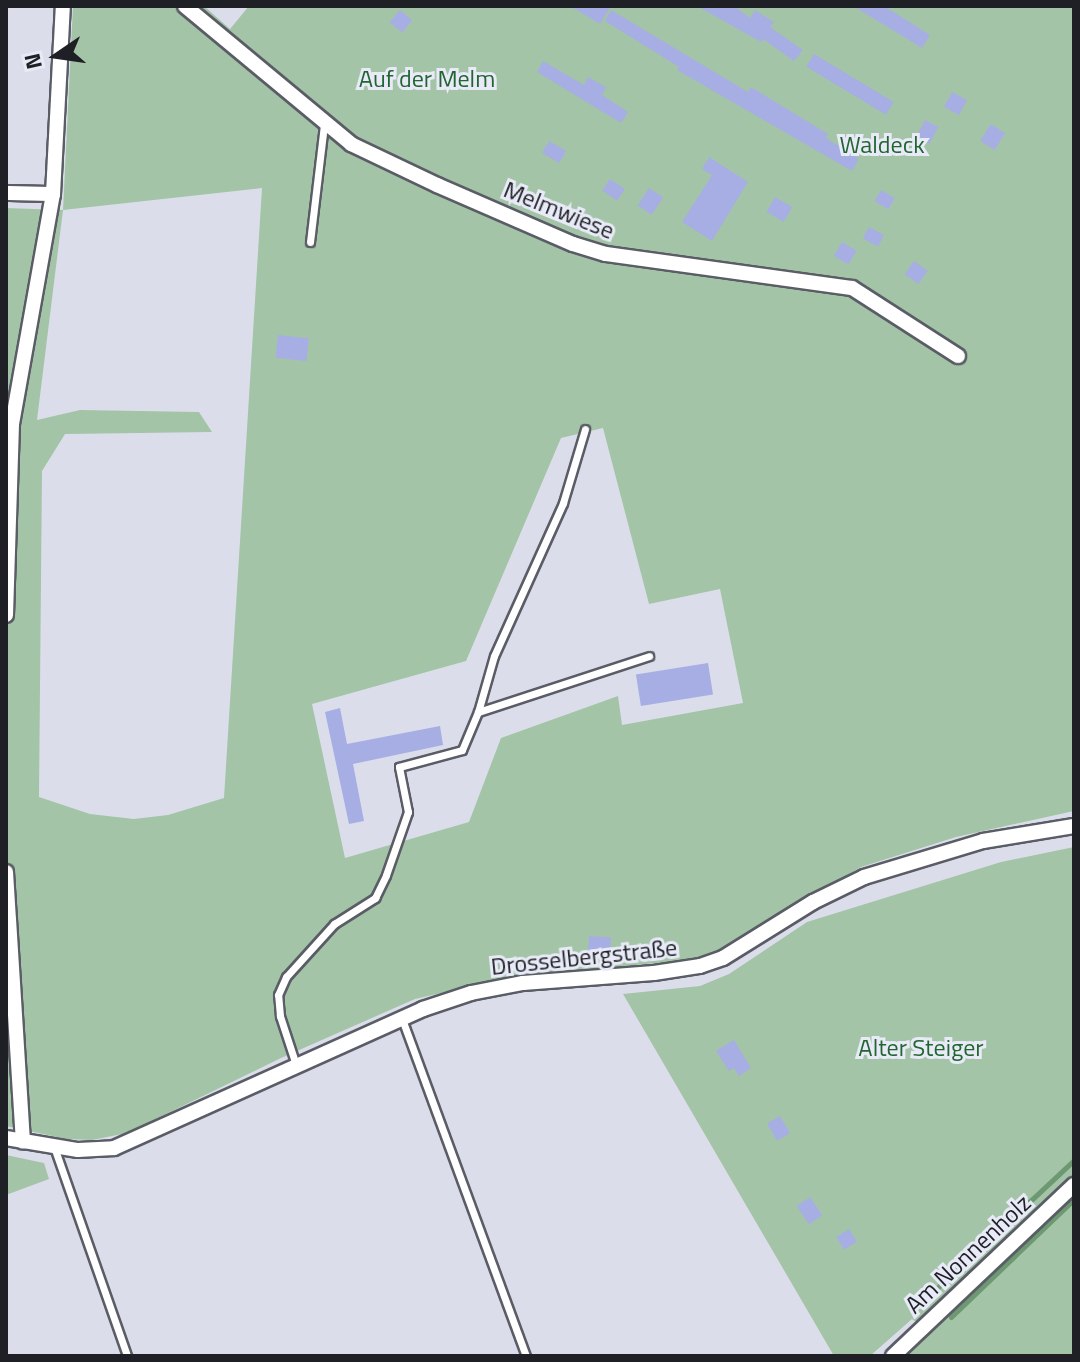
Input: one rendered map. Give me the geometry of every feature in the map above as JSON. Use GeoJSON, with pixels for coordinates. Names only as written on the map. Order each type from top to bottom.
{"type":"FeatureCollection","features":[{"type":"Feature","properties":{"kind":"street"},"geometry":{"type":"LineString","coordinates":[[6,615],[12,424],[53,194],[63,6]]}},
{"type":"Feature","properties":{"kind":"street","name":"Melmwiese"},"geometry":{"type":"LineString","coordinates":[[185,6],[351,144],[573,244],[640,260],[852,288],[958,356]]}},
{"type":"Feature","properties":{"kind":"street"},"geometry":{"type":"LineString","coordinates":[[6,193],[53,194]]}},
{"type":"Feature","properties":{"kind":"street","name":"Drosselbergstraße"},"geometry":{"type":"LineString","coordinates":[[6,1138],[53,1146],[103,1149],[136,1140],[296,1065],[471,993],[523,983],[614,977],[700,966],[723,958],[813,902],[864,877],[983,841],[1074,826]]}},
{"type":"Feature","properties":{"kind":"street"},"geometry":{"type":"LineString","coordinates":[[6,872],[23,1141]]}},
{"type":"Feature","properties":{"kind":"street","name":"Am Nonnenholz"},"geometry":{"type":"LineString","coordinates":[[893,1356],[1074,1185]]}},
{"type":"Feature","properties":{"kind":"lane"},"geometry":{"type":"LineString","coordinates":[[310,242],[324,122]]}},
{"type":"Feature","properties":{"kind":"lane"},"geometry":{"type":"LineString","coordinates":[[296,1065],[280,1016],[278,995],[286,977],[334,924],[375,898],[408,812],[399,767],[462,750],[478,712],[494,656],[563,503],[585,429]]}},
{"type":"Feature","properties":{"kind":"lane"},"geometry":{"type":"LineString","coordinates":[[478,712],[649,656]]}},
{"type":"Feature","properties":{"kind":"lane"},"geometry":{"type":"LineString","coordinates":[[402,1019],[526,1356]]}},
{"type":"Feature","properties":{"kind":"lane"},"geometry":{"type":"LineString","coordinates":[[53,1146],[127,1356]]}},
{"type":"Feature","properties":{"kind":"green space"},"geometry":{"type":"Polygon","coordinates":[[[73,6],[204,6],[230,29],[249,6],[1074,6],[1074,811],[956,837],[861,867],[721,949],[694,959],[502,979],[415,999],[281,1058],[127,1133],[92,1140],[66,1139],[6,1126],[6,208],[63,210],[73,6]],[[262,188],[63,210],[37,420],[80,410],[199,412],[212,432],[65,434],[42,471],[39,797],[90,814],[134,819],[168,815],[224,798],[262,188]],[[603,428],[561,438],[466,661],[312,704],[345,858],[469,822],[501,738],[618,696],[622,725],[743,703],[720,589],[649,604],[603,428]]]}},
{"type":"Feature","properties":{"kind":"green space","name":"Alter Steiger"},"geometry":{"type":"Polygon","coordinates":[[[1074,847],[1074,1356],[903,1356],[930,1333],[912,1319],[870,1356],[834,1356],[623,994],[700,986],[729,974],[807,922],[1001,862],[1074,847]]]}},
{"type":"Feature","properties":{"kind":"green space"},"geometry":{"type":"Polygon","coordinates":[[[6,1155],[44,1163],[49,1179],[6,1195],[6,1155]]]}},
{"type":"Feature","properties":{"kind":"building"},"geometry":{"type":"Polygon","coordinates":[[[570,6],[611,6],[600,24],[570,6]]]}},
{"type":"Feature","properties":{"kind":"building"},"geometry":{"type":"Polygon","coordinates":[[[697,6],[734,6],[750,18],[755,10],[774,22],[770,27],[803,50],[794,61],[763,39],[761,42],[697,6]]]}},
{"type":"Feature","properties":{"kind":"building"},"geometry":{"type":"Polygon","coordinates":[[[853,6],[884,6],[930,35],[922,48],[853,6]]]}},
{"type":"Feature","properties":{"kind":"building"},"geometry":{"type":"Polygon","coordinates":[[[400,10],[412,20],[402,33],[390,22],[400,10]]]}},
{"type":"Feature","properties":{"kind":"building"},"geometry":{"type":"Polygon","coordinates":[[[611,10],[748,92],[751,87],[828,134],[826,138],[859,159],[852,171],[677,70],[679,67],[605,21],[611,10]]]}},
{"type":"Feature","properties":{"kind":"building"},"geometry":{"type":"Polygon","coordinates":[[[814,54],[894,102],[886,115],[806,67],[814,54]]]}},
{"type":"Feature","properties":{"kind":"building"},"geometry":{"type":"Polygon","coordinates":[[[543,61],[584,85],[588,77],[606,87],[602,95],[628,112],[621,123],[537,72],[543,61]]]}},
{"type":"Feature","properties":{"kind":"building"},"geometry":{"type":"Polygon","coordinates":[[[952,92],[967,100],[959,115],[944,107],[952,92]]]}},
{"type":"Feature","properties":{"kind":"building"},"geometry":{"type":"Polygon","coordinates":[[[925,120],[938,127],[929,144],[916,137],[925,120]]]}},
{"type":"Feature","properties":{"kind":"building"},"geometry":{"type":"Polygon","coordinates":[[[991,124],[1005,133],[994,150],[980,141],[991,124]]]}},
{"type":"Feature","properties":{"kind":"building"},"geometry":{"type":"Polygon","coordinates":[[[549,141],[566,151],[559,163],[542,153],[549,141]]]}},
{"type":"Feature","properties":{"kind":"building"},"geometry":{"type":"Polygon","coordinates":[[[709,157],[748,182],[712,241],[682,222],[712,175],[702,169],[709,157]]]}},
{"type":"Feature","properties":{"kind":"building"},"geometry":{"type":"Polygon","coordinates":[[[610,179],[625,189],[617,201],[602,191],[610,179]]]}},
{"type":"Feature","properties":{"kind":"building"},"geometry":{"type":"Polygon","coordinates":[[[649,188],[663,197],[652,215],[638,206],[649,188]]]}},
{"type":"Feature","properties":{"kind":"building"},"geometry":{"type":"Polygon","coordinates":[[[881,190],[895,198],[888,209],[874,201],[881,190]]]}},
{"type":"Feature","properties":{"kind":"building"},"geometry":{"type":"Polygon","coordinates":[[[775,197],[792,207],[784,222],[766,212],[775,197]]]}},
{"type":"Feature","properties":{"kind":"building"},"geometry":{"type":"Polygon","coordinates":[[[869,227],[884,235],[878,246],[863,238],[869,227]]]}},
{"type":"Feature","properties":{"kind":"building"},"geometry":{"type":"Polygon","coordinates":[[[842,242],[857,251],[848,264],[834,256],[842,242]]]}},
{"type":"Feature","properties":{"kind":"building"},"geometry":{"type":"Polygon","coordinates":[[[914,261],[928,271],[918,284],[905,274],[914,261]]]}},
{"type":"Feature","properties":{"kind":"building"},"geometry":{"type":"Polygon","coordinates":[[[278,335],[309,338],[306,361],[276,358],[278,335]]]}},
{"type":"Feature","properties":{"kind":"building"},"geometry":{"type":"Polygon","coordinates":[[[708,663],[713,695],[641,706],[636,674],[708,663]]]}},
{"type":"Feature","properties":{"kind":"building"},"geometry":{"type":"Polygon","coordinates":[[[340,708],[347,744],[440,726],[443,745],[353,764],[364,821],[349,824],[325,712],[340,708]]]}},
{"type":"Feature","properties":{"kind":"building"},"geometry":{"type":"Polygon","coordinates":[[[589,936],[611,937],[610,954],[588,953],[589,936]]]}},
{"type":"Feature","properties":{"kind":"building"},"geometry":{"type":"Polygon","coordinates":[[[734,1040],[751,1068],[739,1076],[734,1068],[729,1071],[716,1051],[734,1040]]]}},
{"type":"Feature","properties":{"kind":"building"},"geometry":{"type":"Polygon","coordinates":[[[780,1116],[790,1133],[777,1141],[767,1124],[780,1116]]]}},
{"type":"Feature","properties":{"kind":"building"},"geometry":{"type":"Polygon","coordinates":[[[810,1197],[822,1215],[809,1224],[797,1206],[810,1197]]]}},
{"type":"Feature","properties":{"kind":"building"},"geometry":{"type":"Polygon","coordinates":[[[849,1229],[857,1242],[844,1250],[836,1237],[849,1229]]]}},
{"type":"Feature","properties":{"kind":"waterway"},"geometry":{"type":"LineString","coordinates":[[934,1291],[1074,1160]]}},
{"type":"Feature","properties":{"kind":"waterway"},"geometry":{"type":"LineString","coordinates":[[951,1317],[1074,1199]]}},
{"type":"Feature","properties":{"kind":"park label","name":"Auf der Melm"},"geometry":{"type":"Point","coordinates":[427,79]}},
{"type":"Feature","properties":{"kind":"park label","name":"Waldeck"},"geometry":{"type":"Point","coordinates":[882,145]}}]}
